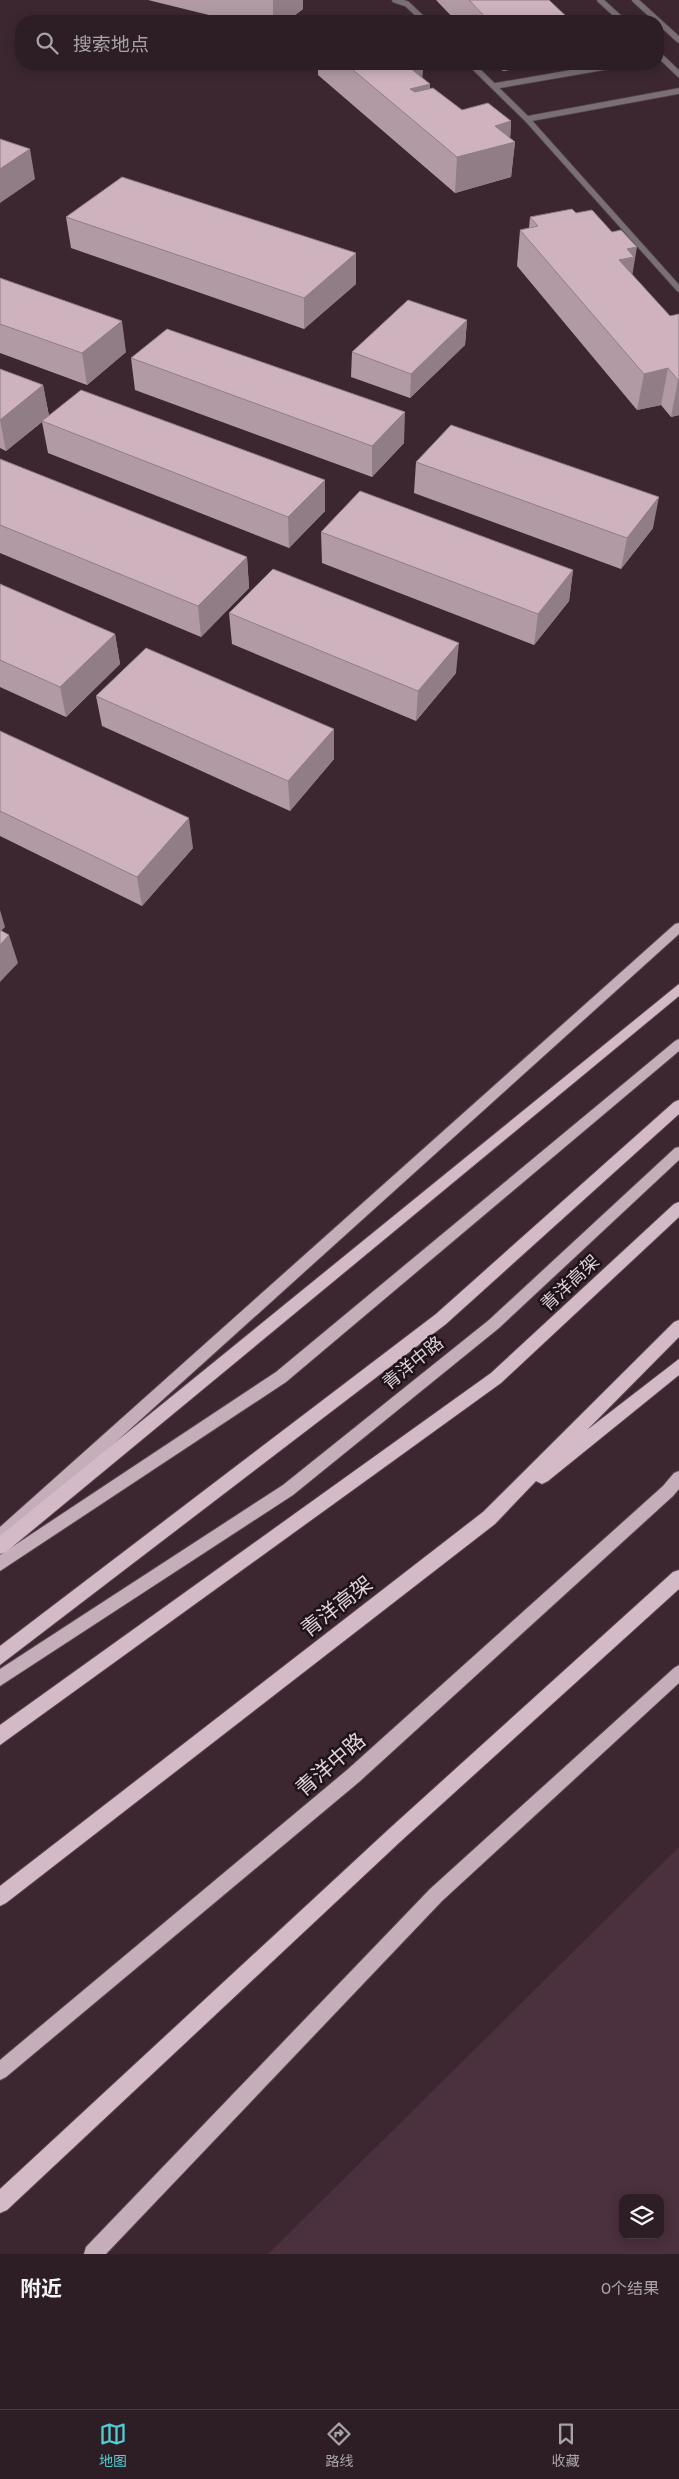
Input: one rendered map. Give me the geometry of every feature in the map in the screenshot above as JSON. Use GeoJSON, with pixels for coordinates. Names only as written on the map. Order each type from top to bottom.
{"type":"FeatureCollection","features":[{"type":"Feature","properties":{"kind":"highway"},"geometry":{"type":"LineString","coordinates":[[0,1546],[679,989]]}},
{"type":"Feature","properties":{"kind":"highway"},"geometry":{"type":"LineString","coordinates":[[0,1657],[441,1319],[679,1106]]}},
{"type":"Feature","properties":{"kind":"highway","name":"青洋高架"},"geometry":{"type":"LineString","coordinates":[[0,1736],[496,1378],[679,1208]]}},
{"type":"Feature","properties":{"kind":"highway","name":"青洋高架"},"geometry":{"type":"LineString","coordinates":[[0,1897],[489,1518],[679,1327]]}},
{"type":"Feature","properties":{"kind":"highway"},"geometry":{"type":"LineString","coordinates":[[489,1518],[679,1366]]}},
{"type":"Feature","properties":{"kind":"highway"},"geometry":{"type":"LineString","coordinates":[[0,2203],[395,1835],[679,1578]]}},
{"type":"Feature","properties":{"kind":"main road"},"geometry":{"type":"LineString","coordinates":[[0,1537],[679,926]]}},
{"type":"Feature","properties":{"kind":"main road"},"geometry":{"type":"LineString","coordinates":[[0,1564],[281,1377],[679,1044]]}},
{"type":"Feature","properties":{"kind":"main road","name":"青洋中路"},"geometry":{"type":"LineString","coordinates":[[0,1678],[288,1490],[494,1324],[679,1152]]}},
{"type":"Feature","properties":{"kind":"main road","name":"青洋中路"},"geometry":{"type":"LineString","coordinates":[[0,2071],[353,1776],[668,1492],[679,1478]]}},
{"type":"Feature","properties":{"kind":"main road"},"geometry":{"type":"LineString","coordinates":[[93,2254],[436,1895],[679,1673]]}},
{"type":"Feature","properties":{"kind":"street"},"geometry":{"type":"LineString","coordinates":[[396,0],[407,4],[419,15]]}},
{"type":"Feature","properties":{"kind":"street"},"geometry":{"type":"LineString","coordinates":[[600,0],[616,15]]}},
{"type":"Feature","properties":{"kind":"street"},"geometry":{"type":"LineString","coordinates":[[635,0],[652,15]]}},
{"type":"Feature","properties":{"kind":"street"},"geometry":{"type":"LineString","coordinates":[[664,26],[679,40]]}},
{"type":"Feature","properties":{"kind":"street"},"geometry":{"type":"LineString","coordinates":[[664,60],[679,74]]}},
{"type":"Feature","properties":{"kind":"street"},"geometry":{"type":"LineString","coordinates":[[478,70],[527,119],[679,288]]}},
{"type":"Feature","properties":{"kind":"street"},"geometry":{"type":"LineString","coordinates":[[495,86],[587,70]]}},
{"type":"Feature","properties":{"kind":"street"},"geometry":{"type":"LineString","coordinates":[[527,119],[679,91]]}},
{"type":"Feature","properties":{"kind":"shaded area"},"geometry":{"type":"Polygon","coordinates":[[[679,1847],[679,2254],[268,2254],[679,1847]]]}},
{"type":"Feature","properties":{"kind":"building"},"geometry":{"type":"Polygon","coordinates":[[[469,0],[549,0],[565,15],[483,15],[469,0]]]}},
{"type":"Feature","properties":{"kind":"building"},"geometry":{"type":"Polygon","coordinates":[[[353,70],[412,70],[430,84],[410,89],[415,92],[433,88],[462,110],[488,103],[511,121],[495,126],[515,142],[457,157],[353,70]]]}},
{"type":"Feature","properties":{"kind":"building"},"geometry":{"type":"Polygon","coordinates":[[[0,139],[30,149],[0,169],[0,139]]]}},
{"type":"Feature","properties":{"kind":"building"},"geometry":{"type":"Polygon","coordinates":[[[122,177],[356,253],[304,298],[66,217],[122,177]]]}},
{"type":"Feature","properties":{"kind":"building"},"geometry":{"type":"Polygon","coordinates":[[[572,209],[576,213],[592,210],[612,232],[621,230],[637,247],[627,249],[634,257],[619,260],[670,316],[679,314],[679,380],[668,368],[644,374],[520,230],[538,226],[530,217],[572,209]]]}},
{"type":"Feature","properties":{"kind":"building"},"geometry":{"type":"Polygon","coordinates":[[[0,278],[122,321],[82,353],[0,324],[0,278]]]}},
{"type":"Feature","properties":{"kind":"building"},"geometry":{"type":"Polygon","coordinates":[[[408,300],[467,320],[411,374],[352,352],[408,300]]]}},
{"type":"Feature","properties":{"kind":"building"},"geometry":{"type":"Polygon","coordinates":[[[167,329],[405,412],[372,446],[131,358],[167,329]]]}},
{"type":"Feature","properties":{"kind":"building"},"geometry":{"type":"Polygon","coordinates":[[[0,369],[43,385],[0,420],[0,369]]]}},
{"type":"Feature","properties":{"kind":"building"},"geometry":{"type":"Polygon","coordinates":[[[81,390],[325,480],[288,517],[42,421],[81,390]]]}},
{"type":"Feature","properties":{"kind":"building"},"geometry":{"type":"Polygon","coordinates":[[[451,425],[659,497],[627,538],[416,462],[451,425]]]}},
{"type":"Feature","properties":{"kind":"building"},"geometry":{"type":"Polygon","coordinates":[[[0,459],[247,557],[198,606],[0,525],[0,459]]]}},
{"type":"Feature","properties":{"kind":"building"},"geometry":{"type":"Polygon","coordinates":[[[360,491],[573,570],[538,614],[321,532],[360,491]]]}},
{"type":"Feature","properties":{"kind":"building"},"geometry":{"type":"Polygon","coordinates":[[[273,569],[459,643],[418,691],[229,613],[273,569]]]}},
{"type":"Feature","properties":{"kind":"building"},"geometry":{"type":"Polygon","coordinates":[[[0,584],[115,634],[60,687],[0,660],[0,584]]]}},
{"type":"Feature","properties":{"kind":"building"},"geometry":{"type":"Polygon","coordinates":[[[146,648],[334,729],[288,781],[96,696],[146,648]]]}},
{"type":"Feature","properties":{"kind":"building"},"geometry":{"type":"Polygon","coordinates":[[[0,731],[189,818],[137,877],[0,811],[0,731]]]}},
{"type":"Feature","properties":{"kind":"building"},"geometry":{"type":"Polygon","coordinates":[[[0,930],[9,935],[0,945],[0,930]]]}}]}
